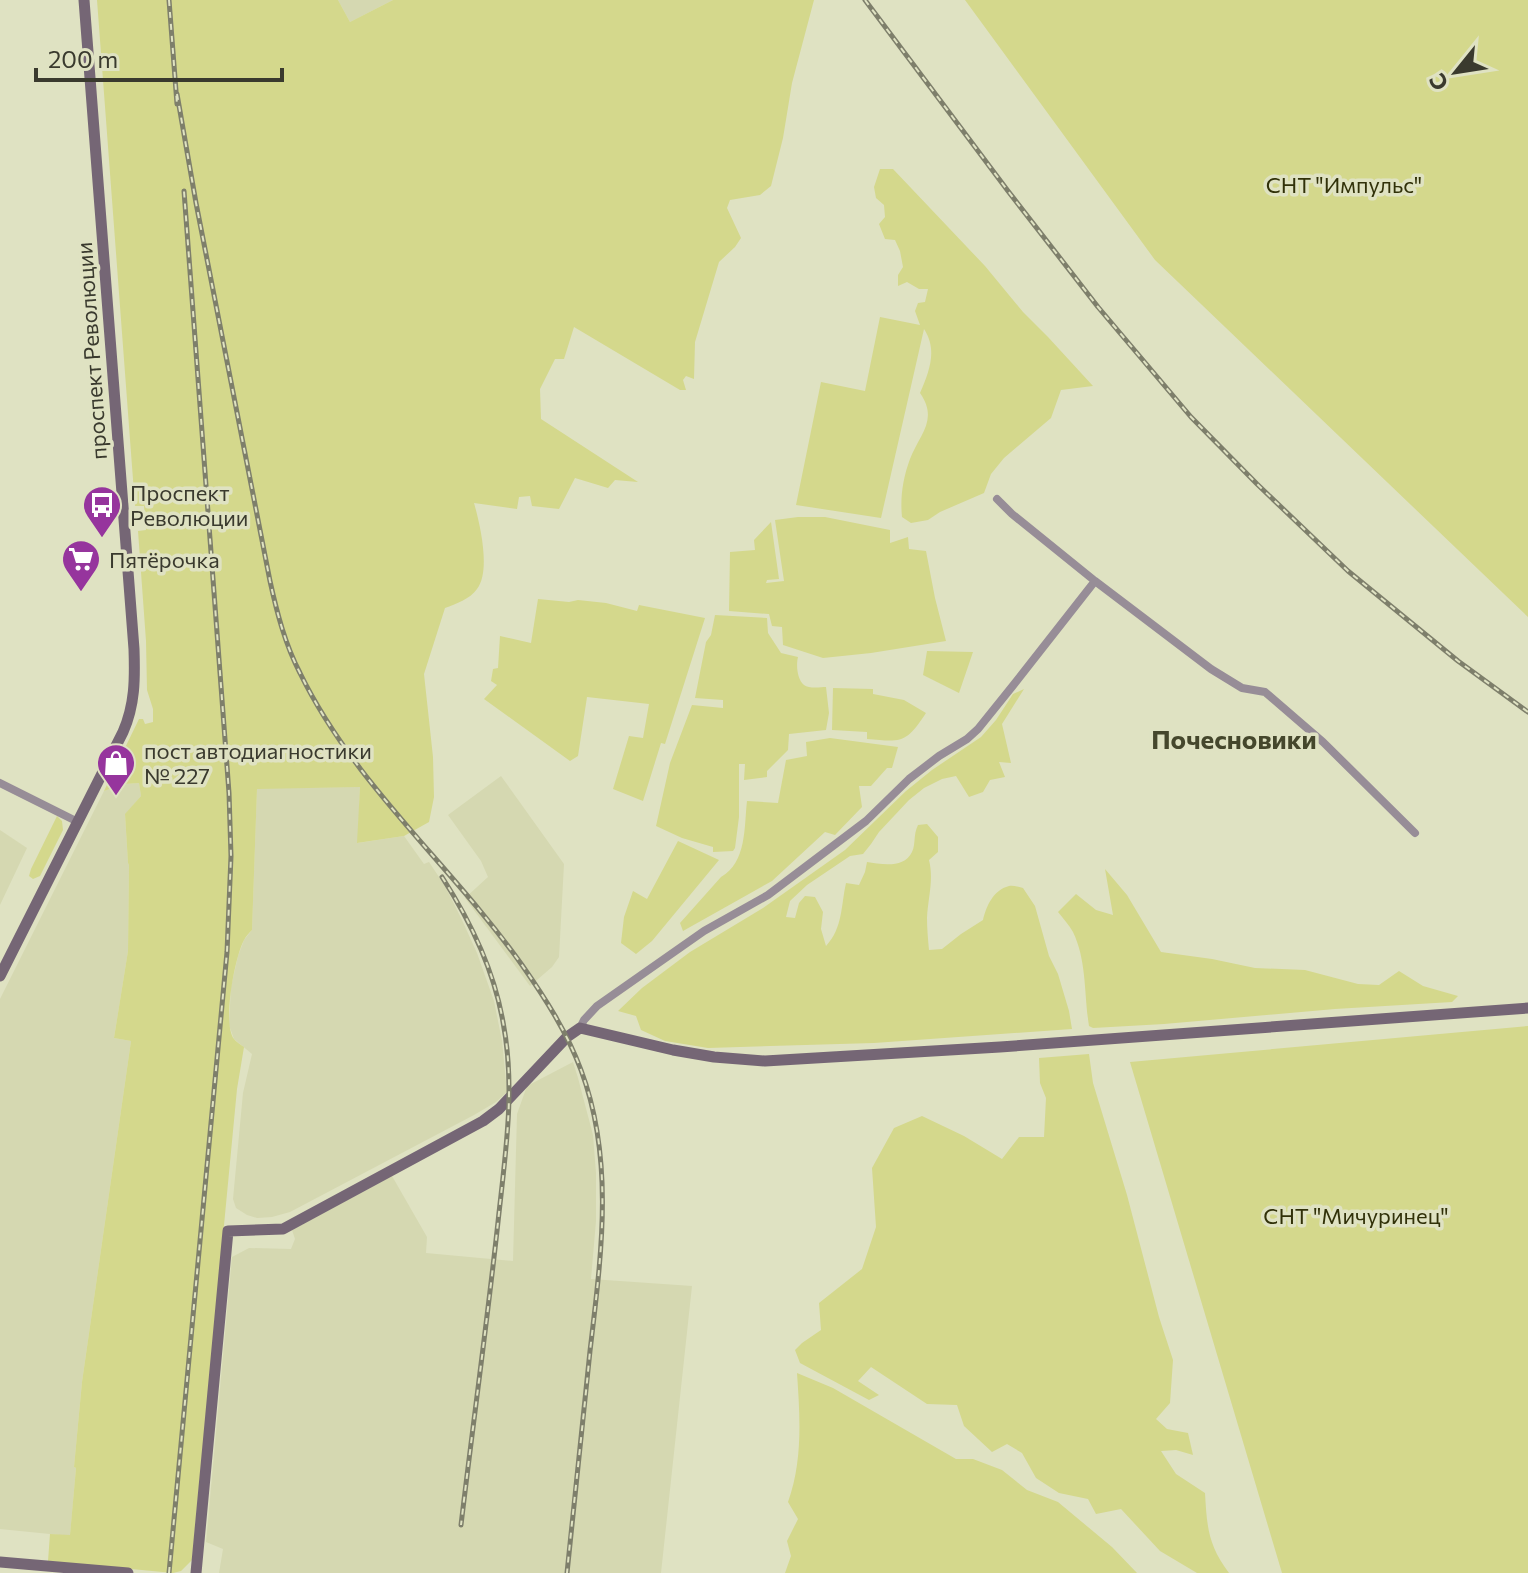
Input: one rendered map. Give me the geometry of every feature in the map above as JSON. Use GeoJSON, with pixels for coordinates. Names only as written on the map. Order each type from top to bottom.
{"type":"FeatureCollection","features":[{"type":"Feature","properties":{"kind":"street","name":"проспект Революции"},"geometry":{"type":"LineString","coordinates":[[0,976],[123,732],[134,699],[134,649],[84,0]]}},
{"type":"Feature","properties":{"kind":"street"},"geometry":{"type":"LineString","coordinates":[[997,499],[1095,581],[1211,669],[1242,688],[1265,692],[1333,751],[1415,833]]}},
{"type":"Feature","properties":{"kind":"street"},"geometry":{"type":"LineString","coordinates":[[196,1573],[228,1231],[283,1229],[483,1121],[499,1109],[567,1037],[580,1028],[597,1006],[704,931],[768,895],[866,821],[909,779],[967,739],[1095,581]]}},
{"type":"Feature","properties":{"kind":"street"},"geometry":{"type":"LineString","coordinates":[[0,783],[78,822]]}},
{"type":"Feature","properties":{"kind":"street"},"geometry":{"type":"LineString","coordinates":[[580,1028],[673,1050],[765,1061],[1528,1008]]}},
{"type":"Feature","properties":{"kind":"street"},"geometry":{"type":"LineString","coordinates":[[0,1562],[128,1573]]}},
{"type":"Feature","properties":{"kind":"shaded area"},"geometry":{"type":"Polygon","coordinates":[[[338,0],[393,0],[350,22],[338,0]]]}},
{"type":"Feature","properties":{"kind":"shaded area"},"geometry":{"type":"Polygon","coordinates":[[[501,776],[564,864],[559,957],[530,986],[465,898],[488,877],[481,861],[448,815],[501,776]]]}},
{"type":"Feature","properties":{"kind":"shaded area"},"geometry":{"type":"Polygon","coordinates":[[[139,783],[141,796],[125,815],[129,865],[128,951],[114,1038],[131,1041],[82,1382],[70,1536],[0,1529],[0,999],[104,791],[139,783]]]}},
{"type":"Feature","properties":{"kind":"shaded area"},"geometry":{"type":"Polygon","coordinates":[[[360,787],[358,843],[404,836],[424,864],[429,862],[462,920],[494,1001],[507,1092],[474,1115],[290,1212],[257,1218],[236,1208],[233,1199],[243,1093],[252,1054],[234,1039],[229,1025],[231,987],[238,956],[252,930],[257,788],[360,787]]]}},
{"type":"Feature","properties":{"kind":"shaded area"},"geometry":{"type":"Polygon","coordinates":[[[0,830],[27,848],[0,905],[0,830]]]}},
{"type":"Feature","properties":{"kind":"shaded area"},"geometry":{"type":"Polygon","coordinates":[[[573,1062],[593,1135],[596,1221],[591,1279],[692,1286],[661,1573],[219,1573],[223,1549],[206,1542],[232,1257],[249,1248],[291,1249],[295,1239],[292,1230],[392,1176],[427,1237],[426,1253],[513,1261],[517,1114],[527,1086],[573,1062]]]}},
{"type":"Feature","properties":{"kind":"green space"},"geometry":{"type":"Polygon","coordinates":[[[97,0],[338,0],[350,22],[393,0],[814,0],[792,83],[771,186],[760,195],[730,200],[727,208],[741,238],[719,262],[695,342],[694,379],[686,376],[683,380],[686,390],[680,390],[574,327],[564,359],[555,359],[540,389],[541,419],[638,482],[615,480],[608,488],[575,478],[559,509],[532,506],[530,496],[519,497],[517,509],[474,503],[483,547],[481,581],[471,596],[445,608],[424,674],[433,757],[434,797],[429,822],[404,836],[357,843],[360,787],[257,789],[252,930],[240,948],[230,1005],[231,1031],[235,1040],[244,1047],[237,1089],[192,1560],[181,1571],[173,1573],[48,1561],[50,1534],[70,1535],[82,1382],[131,1041],[114,1038],[128,951],[129,865],[125,814],[141,796],[139,783],[104,791],[139,719],[143,719],[145,724],[153,722],[147,690],[138,531],[146,530],[144,506],[135,506],[97,0]]]}},
{"type":"Feature","properties":{"kind":"green space","name":"СНТ \"Импульс\""},"geometry":{"type":"Polygon","coordinates":[[[965,0],[1528,0],[1528,617],[1155,260],[965,0]]]}},
{"type":"Feature","properties":{"kind":"green space"},"geometry":{"type":"Polygon","coordinates":[[[880,169],[893,169],[1093,386],[1061,390],[1051,418],[1004,458],[991,474],[984,493],[928,520],[911,523],[902,517],[902,495],[908,466],[928,419],[920,393],[931,353],[924,329],[881,518],[796,505],[821,382],[865,391],[880,317],[920,325],[915,311],[918,303],[925,302],[928,289],[919,289],[907,282],[898,286],[898,275],[903,267],[900,251],[895,240],[885,239],[879,224],[885,217],[884,205],[876,198],[874,187],[880,169]]]}},
{"type":"Feature","properties":{"kind":"green space"},"geometry":{"type":"Polygon","coordinates":[[[825,517],[890,530],[890,543],[908,537],[909,549],[926,551],[946,641],[823,658],[783,645],[782,627],[772,626],[769,614],[729,611],[730,552],[755,550],[754,540],[771,522],[779,579],[767,580],[766,583],[784,581],[775,520],[825,517]]]}},
{"type":"Feature","properties":{"kind":"green space"},"geometry":{"type":"Polygon","coordinates":[[[538,599],[606,603],[637,611],[639,605],[705,618],[665,744],[661,743],[643,801],[613,789],[629,736],[643,738],[649,704],[587,697],[578,756],[570,761],[484,699],[497,685],[491,681],[493,669],[498,668],[500,636],[531,643],[538,599]]]}},
{"type":"Feature","properties":{"kind":"green space"},"geometry":{"type":"Polygon","coordinates":[[[715,615],[767,618],[768,633],[781,653],[798,657],[798,672],[804,685],[826,687],[829,713],[826,730],[789,734],[788,750],[767,771],[767,777],[744,780],[745,764],[739,764],[739,817],[735,848],[733,851],[713,852],[713,847],[656,826],[670,763],[692,705],[723,708],[723,700],[695,698],[706,642],[711,635],[715,615]]]}},
{"type":"Feature","properties":{"kind":"green space"},"geometry":{"type":"Polygon","coordinates":[[[927,651],[973,652],[959,693],[923,675],[927,651]]]}},
{"type":"Feature","properties":{"kind":"green space"},"geometry":{"type":"Polygon","coordinates":[[[833,688],[873,689],[873,694],[904,700],[926,713],[913,731],[902,739],[867,739],[867,732],[832,730],[833,688]]]}},
{"type":"Feature","properties":{"kind":"green space"},"geometry":{"type":"Polygon","coordinates":[[[1024,689],[1002,724],[1011,763],[999,762],[1005,777],[990,780],[983,792],[969,797],[956,776],[924,788],[879,832],[863,854],[850,856],[807,885],[790,901],[786,917],[795,918],[799,903],[805,896],[815,897],[823,912],[821,929],[826,946],[836,932],[846,883],[859,885],[867,862],[892,864],[904,861],[912,852],[918,825],[927,824],[938,837],[938,852],[929,860],[929,950],[942,949],[983,920],[988,905],[1003,888],[1023,888],[1035,906],[1049,956],[1058,974],[1072,1029],[874,1043],[708,1048],[665,1041],[641,1030],[636,1016],[618,1011],[642,988],[690,952],[763,908],[845,850],[906,791],[981,737],[1013,694],[1024,689]]]}},
{"type":"Feature","properties":{"kind":"green space"},"geometry":{"type":"Polygon","coordinates":[[[830,738],[898,747],[892,768],[887,768],[871,786],[859,786],[862,807],[835,835],[825,832],[772,881],[683,931],[680,923],[736,862],[743,843],[747,801],[778,803],[786,760],[807,756],[806,742],[830,738]]]}},
{"type":"Feature","properties":{"kind":"green space"},"geometry":{"type":"Polygon","coordinates":[[[57,816],[62,821],[63,830],[40,876],[33,879],[29,876],[31,869],[57,816]]]}},
{"type":"Feature","properties":{"kind":"green space"},"geometry":{"type":"Polygon","coordinates":[[[678,841],[719,860],[652,941],[636,954],[621,943],[624,917],[633,891],[647,899],[678,841]]]}},
{"type":"Feature","properties":{"kind":"green space"},"geometry":{"type":"Polygon","coordinates":[[[1105,869],[1127,895],[1161,952],[1255,968],[1305,970],[1358,984],[1379,985],[1399,971],[1423,986],[1458,996],[1452,1002],[1093,1028],[1089,1026],[1078,943],[1058,912],[1076,894],[1096,910],[1113,915],[1105,869]]]}},
{"type":"Feature","properties":{"kind":"green space","name":"СНТ \"Мичуринец\""},"geometry":{"type":"Polygon","coordinates":[[[1528,1026],[1528,1573],[1282,1573],[1130,1062],[1528,1026]]]}},
{"type":"Feature","properties":{"kind":"green space"},"geometry":{"type":"Polygon","coordinates":[[[1089,1054],[1093,1083],[1173,1360],[1170,1403],[1156,1419],[1167,1429],[1188,1433],[1193,1455],[1176,1450],[1161,1451],[1176,1474],[1205,1493],[1210,1535],[1229,1573],[1197,1573],[1160,1551],[1121,1509],[1096,1514],[1088,1499],[1059,1493],[1036,1478],[1022,1453],[1007,1444],[992,1452],[964,1426],[957,1405],[927,1404],[871,1367],[858,1381],[879,1395],[869,1400],[800,1363],[795,1350],[821,1330],[819,1303],[862,1269],[876,1227],[872,1168],[894,1128],[922,1116],[1002,1159],[1019,1137],[1044,1137],[1046,1098],[1040,1083],[1039,1058],[1089,1054]]]}},
{"type":"Feature","properties":{"kind":"green space"},"geometry":{"type":"Polygon","coordinates":[[[797,1373],[833,1388],[956,1459],[973,1459],[1002,1470],[1027,1490],[1058,1502],[1112,1547],[1137,1573],[785,1573],[791,1556],[787,1541],[798,1519],[788,1502],[798,1454],[797,1373]]]}},
{"type":"Feature","properties":{"kind":"railway"},"geometry":{"type":"LineString","coordinates":[[169,0],[177,104]]}},
{"type":"Feature","properties":{"kind":"railway"},"geometry":{"type":"LineString","coordinates":[[865,0],[1098,307],[1191,417],[1348,571],[1458,661],[1528,712]]}},
{"type":"Feature","properties":{"kind":"railway"},"geometry":{"type":"LineString","coordinates":[[177,94],[270,581],[290,651],[322,713],[347,751],[494,928],[539,990],[569,1042],[592,1104],[602,1174],[601,1245],[567,1573]]}},
{"type":"Feature","properties":{"kind":"railway"},"geometry":{"type":"LineString","coordinates":[[169,1573],[227,952],[231,856],[229,793],[184,191]]}},
{"type":"Feature","properties":{"kind":"railway"},"geometry":{"type":"LineString","coordinates":[[442,877],[472,929],[494,984],[503,1022],[509,1072],[504,1172],[461,1525]]}},
{"type":"Feature","properties":{"kind":"place","name":"Проспект Революции"},"geometry":{"type":"Point","coordinates":[102,539]}},
{"type":"Feature","properties":{"kind":"place","name":"Пятёрочка"},"geometry":{"type":"Point","coordinates":[81,593]}},
{"type":"Feature","properties":{"kind":"place","name":"пост автодиагностики № 227"},"geometry":{"type":"Point","coordinates":[116,797]}},
{"type":"Feature","properties":{"kind":"district","name":"Почесновики"},"geometry":{"type":"Point","coordinates":[1234,738]}}]}
